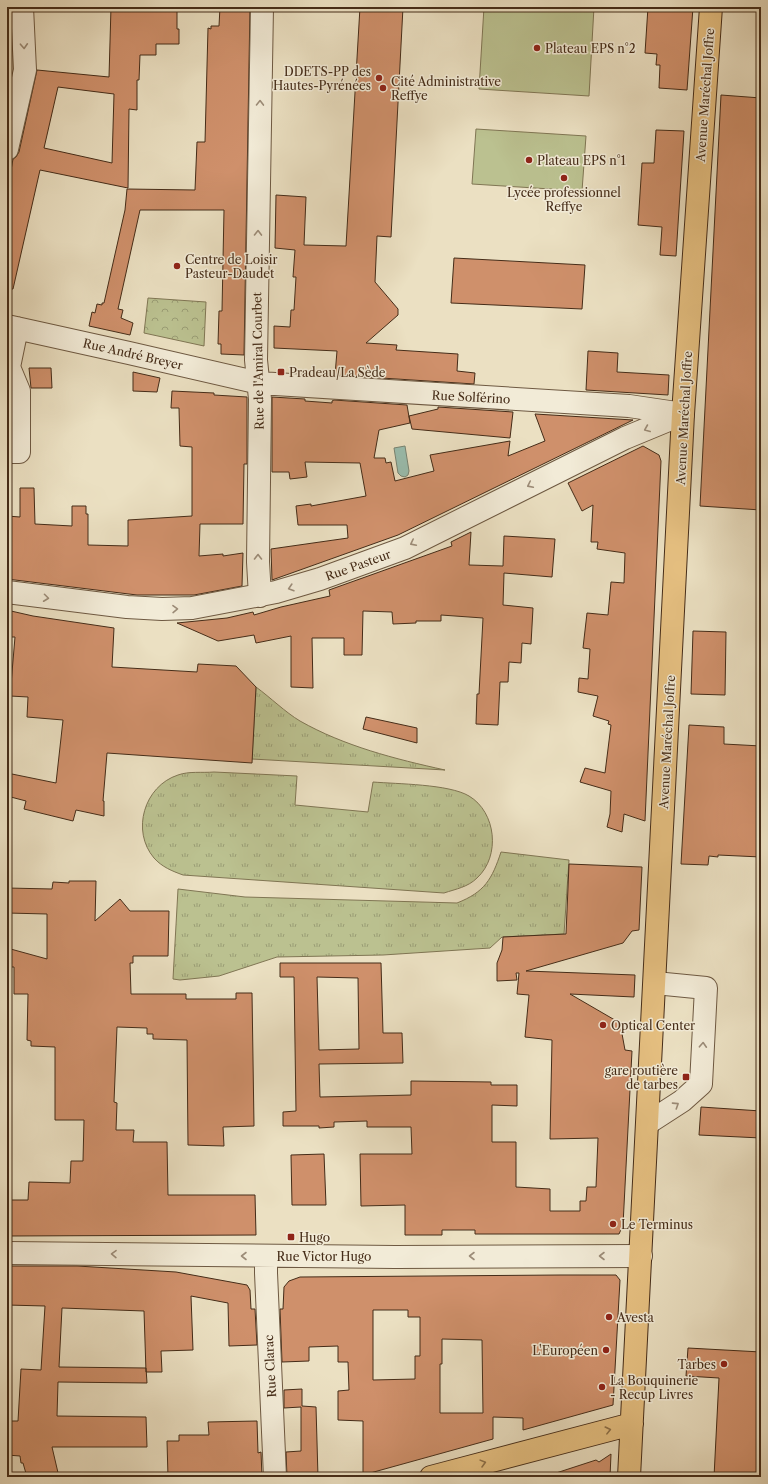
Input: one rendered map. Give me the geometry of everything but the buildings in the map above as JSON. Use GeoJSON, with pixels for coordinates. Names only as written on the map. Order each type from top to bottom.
{"type":"FeatureCollection","features":[{"type":"Feature","properties":{"kind":"main road","name":"Avenue Maréchal Joffre"},"geometry":{"type":"LineString","coordinates":[[629,1477],[683,414],[711,7]]}},
{"type":"Feature","properties":{"kind":"main road"},"geometry":{"type":"LineString","coordinates":[[431,1477],[632,1424]]}},
{"type":"Feature","properties":{"kind":"street"},"geometry":{"type":"LineString","coordinates":[[7,149],[25,70],[22,7]]}},
{"type":"Feature","properties":{"kind":"street","name":"Rue de l'Amiral Courbet"},"geometry":{"type":"LineString","coordinates":[[260,596],[258,562],[259,384],[256,360],[262,7]]}},
{"type":"Feature","properties":{"kind":"street"},"geometry":{"type":"LineString","coordinates":[[7,452],[19,452],[19,391],[8,367],[12,327]]}},
{"type":"Feature","properties":{"kind":"street","name":"Rue André Breyer"},"geometry":{"type":"LineString","coordinates":[[12,327],[259,384]]}},
{"type":"Feature","properties":{"kind":"street","name":"Rue Solférino"},"geometry":{"type":"LineString","coordinates":[[259,384],[629,406],[683,414]]}},
{"type":"Feature","properties":{"kind":"street","name":"Rue Pasteur"},"geometry":{"type":"LineString","coordinates":[[7,592],[127,607],[162,609],[192,608],[260,596],[320,579],[405,548],[625,438],[683,414]]}},
{"type":"Feature","properties":{"kind":"street"},"geometry":{"type":"LineString","coordinates":[[648,1123],[682,1102],[701,1084],[706,988],[655,983]]}},
{"type":"Feature","properties":{"kind":"street","name":"Rue Victor Hugo"},"geometry":{"type":"LineString","coordinates":[[7,1253],[266,1256],[641,1256]]}},
{"type":"Feature","properties":{"kind":"street","name":"Rue Clarac"},"geometry":{"type":"LineString","coordinates":[[266,1256],[275,1477]]}},
{"type":"Feature","properties":{"kind":"green space","name":"Plateau EPS n°2"},"geometry":{"type":"Polygon","coordinates":[[[484,7],[594,7],[589,96],[479,89],[484,7]]]}},
{"type":"Feature","properties":{"kind":"green space","name":"Plateau EPS n°1"},"geometry":{"type":"Polygon","coordinates":[[[476,129],[586,136],[582,191],[472,184],[476,129]]]}},
{"type":"Feature","properties":{"kind":"green space"},"geometry":{"type":"Polygon","coordinates":[[[148,298],[206,302],[204,346],[144,333],[148,298]]]}},
{"type":"Feature","properties":{"kind":"green space"},"geometry":{"type":"Polygon","coordinates":[[[256,687],[300,721],[334,738],[370,751],[445,770],[252,759],[256,687]]]}},
{"type":"Feature","properties":{"kind":"green space"},"geometry":{"type":"Polygon","coordinates":[[[214,772],[297,776],[295,805],[368,812],[373,782],[422,785],[460,792],[469,796],[478,803],[485,812],[490,823],[492,847],[490,858],[485,869],[470,884],[444,893],[183,875],[160,864],[147,847],[143,835],[145,810],[149,799],[166,781],[182,774],[214,772]]]}},
{"type":"Feature","properties":{"kind":"green space"},"geometry":{"type":"Polygon","coordinates":[[[501,852],[569,860],[564,934],[502,937],[490,948],[383,955],[277,957],[219,976],[180,980],[173,979],[178,889],[245,897],[457,903],[467,899],[486,884],[491,877],[501,852]]]}},
{"type":"Feature","properties":{"kind":"shaded area"},"geometry":{"type":"Polygon","coordinates":[[[405,446],[409,471],[408,475],[405,477],[398,473],[394,448],[405,446]]]}},
{"type":"Feature","properties":{"kind":"place","name":"Plateau EPS n°2"},"geometry":{"type":"Point","coordinates":[537,48]}},
{"type":"Feature","properties":{"kind":"place","name":"DDETS-PP des Hautes-Pyrénées"},"geometry":{"type":"Point","coordinates":[379,78]}},
{"type":"Feature","properties":{"kind":"place","name":"Cité Administrative Reffye"},"geometry":{"type":"Point","coordinates":[383,88]}},
{"type":"Feature","properties":{"kind":"place","name":"Plateau EPS n°1"},"geometry":{"type":"Point","coordinates":[529,160]}},
{"type":"Feature","properties":{"kind":"place","name":"Lycée professionnel Reffye"},"geometry":{"type":"Point","coordinates":[564,178]}},
{"type":"Feature","properties":{"kind":"place","name":"Centre de Loisir Pasteur-Daudet"},"geometry":{"type":"Point","coordinates":[177,266]}},
{"type":"Feature","properties":{"kind":"place","name":"Pradeau/La Sède"},"geometry":{"type":"Point","coordinates":[281,372]}},
{"type":"Feature","properties":{"kind":"place","name":"Optical Center"},"geometry":{"type":"Point","coordinates":[603,1025]}},
{"type":"Feature","properties":{"kind":"place","name":"gare routière de tarbes"},"geometry":{"type":"Point","coordinates":[686,1077]}},
{"type":"Feature","properties":{"kind":"place","name":"Le Terminus"},"geometry":{"type":"Point","coordinates":[613,1224]}},
{"type":"Feature","properties":{"kind":"place","name":"Hugo"},"geometry":{"type":"Point","coordinates":[291,1237]}},
{"type":"Feature","properties":{"kind":"place","name":"Avesta"},"geometry":{"type":"Point","coordinates":[609,1317]}},
{"type":"Feature","properties":{"kind":"place","name":"L'Européen"},"geometry":{"type":"Point","coordinates":[606,1350]}},
{"type":"Feature","properties":{"kind":"place","name":"Tarbes"},"geometry":{"type":"Point","coordinates":[724,1364]}},
{"type":"Feature","properties":{"kind":"place","name":"La Bouquinerie - Recup Livres"},"geometry":{"type":"Point","coordinates":[602,1387]}}]}
